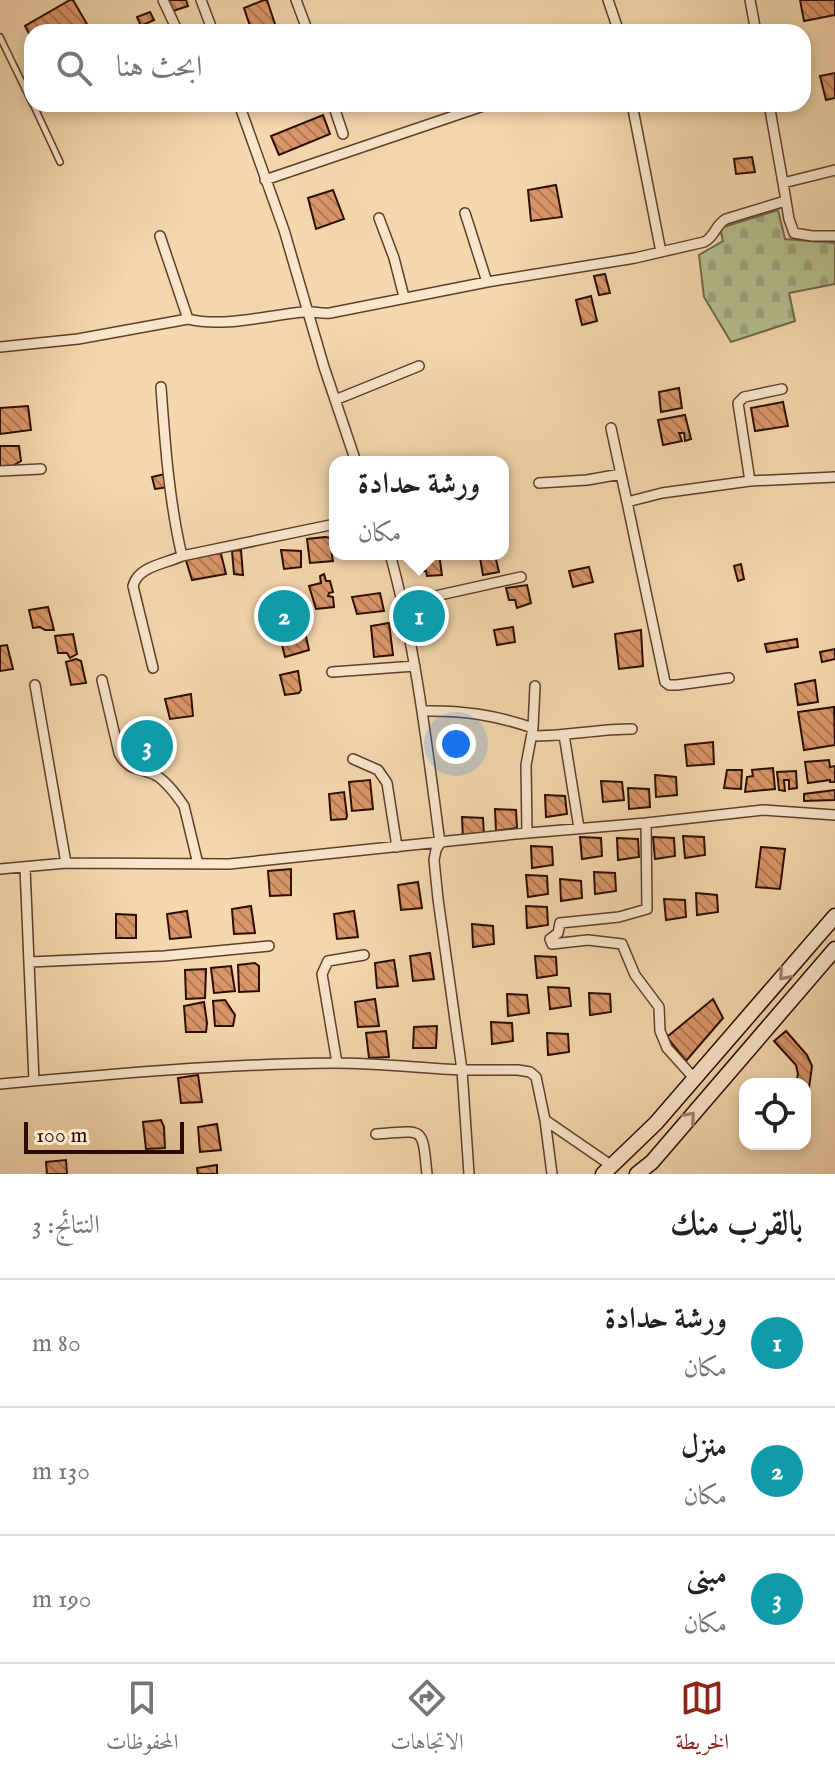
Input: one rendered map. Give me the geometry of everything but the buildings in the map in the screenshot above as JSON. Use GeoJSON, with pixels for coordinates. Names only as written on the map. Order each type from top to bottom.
{"type":"FeatureCollection","features":[{"type":"Feature","properties":{"kind":"main road"},"geometry":{"type":"LineString","coordinates":[[608,1170],[656,1123],[835,916]]}},
{"type":"Feature","properties":{"kind":"main road"},"geometry":{"type":"LineString","coordinates":[[637,1174],[652,1162],[835,949]]}},
{"type":"Feature","properties":{"kind":"street"},"geometry":{"type":"LineString","coordinates":[[163,0],[174,24]]}},
{"type":"Feature","properties":{"kind":"street"},"geometry":{"type":"LineString","coordinates":[[201,0],[210,24]]}},
{"type":"Feature","properties":{"kind":"street"},"geometry":{"type":"LineString","coordinates":[[296,0],[305,24]]}},
{"type":"Feature","properties":{"kind":"street"},"geometry":{"type":"LineString","coordinates":[[608,0],[616,24]]}},
{"type":"Feature","properties":{"kind":"street"},"geometry":{"type":"LineString","coordinates":[[750,0],[754,24]]}},
{"type":"Feature","properties":{"kind":"street"},"geometry":{"type":"LineString","coordinates":[[242,112],[284,230],[354,456]]}},
{"type":"Feature","properties":{"kind":"street"},"geometry":{"type":"LineString","coordinates":[[336,112],[343,134]]}},
{"type":"Feature","properties":{"kind":"street"},"geometry":{"type":"LineString","coordinates":[[265,180],[465,112]]}},
{"type":"Feature","properties":{"kind":"street"},"geometry":{"type":"LineString","coordinates":[[634,112],[661,252]]}},
{"type":"Feature","properties":{"kind":"street"},"geometry":{"type":"LineString","coordinates":[[770,112],[785,201],[794,233],[835,236]]}},
{"type":"Feature","properties":{"kind":"street"},"geometry":{"type":"LineString","coordinates":[[783,183],[835,170]]}},
{"type":"Feature","properties":{"kind":"street"},"geometry":{"type":"LineString","coordinates":[[0,347],[78,339],[188,319],[203,322],[308,311],[330,313],[487,282],[620,261],[704,242],[712,238],[718,224],[726,219],[785,201]]}},
{"type":"Feature","properties":{"kind":"street"},"geometry":{"type":"LineString","coordinates":[[465,213],[487,282]]}},
{"type":"Feature","properties":{"kind":"street"},"geometry":{"type":"LineString","coordinates":[[379,218],[404,297]]}},
{"type":"Feature","properties":{"kind":"street"},"geometry":{"type":"LineString","coordinates":[[160,236],[188,319]]}},
{"type":"Feature","properties":{"kind":"street"},"geometry":{"type":"LineString","coordinates":[[335,400],[419,366]]}},
{"type":"Feature","properties":{"kind":"street"},"geometry":{"type":"LineString","coordinates":[[161,387],[166,456],[182,556]]}},
{"type":"Feature","properties":{"kind":"street"},"geometry":{"type":"LineString","coordinates":[[750,481],[738,401],[782,389]]}},
{"type":"Feature","properties":{"kind":"street"},"geometry":{"type":"LineString","coordinates":[[611,428],[665,682],[677,685],[729,678]]}},
{"type":"Feature","properties":{"kind":"street"},"geometry":{"type":"LineString","coordinates":[[0,471],[41,469]]}},
{"type":"Feature","properties":{"kind":"street"},"geometry":{"type":"LineString","coordinates":[[539,483],[621,474]]}},
{"type":"Feature","properties":{"kind":"street"},"geometry":{"type":"LineString","coordinates":[[627,502],[662,493],[750,481],[835,477]]}},
{"type":"Feature","properties":{"kind":"street"},"geometry":{"type":"LineString","coordinates":[[153,668],[133,586],[140,572],[182,556],[329,525]]}},
{"type":"Feature","properties":{"kind":"street"},"geometry":{"type":"LineString","coordinates":[[392,560],[404,603],[415,666],[440,843],[434,860],[462,1070],[469,1174]]}},
{"type":"Feature","properties":{"kind":"street"},"geometry":{"type":"LineString","coordinates":[[404,603],[521,577]]}},
{"type":"Feature","properties":{"kind":"street"},"geometry":{"type":"LineString","coordinates":[[332,672],[415,666]]}},
{"type":"Feature","properties":{"kind":"street"},"geometry":{"type":"LineString","coordinates":[[102,680],[123,761],[159,777],[179,798],[184,806],[198,864]]}},
{"type":"Feature","properties":{"kind":"street"},"geometry":{"type":"LineString","coordinates":[[35,685],[66,863]]}},
{"type":"Feature","properties":{"kind":"street"},"geometry":{"type":"LineString","coordinates":[[527,833],[526,765],[535,686]]}},
{"type":"Feature","properties":{"kind":"street"},"geometry":{"type":"LineString","coordinates":[[422,711],[475,713],[532,732],[564,735],[632,729]]}},
{"type":"Feature","properties":{"kind":"street"},"geometry":{"type":"LineString","coordinates":[[564,735],[579,828]]}},
{"type":"Feature","properties":{"kind":"street"},"geometry":{"type":"LineString","coordinates":[[353,759],[378,770],[384,777],[389,788],[397,847]]}},
{"type":"Feature","properties":{"kind":"street"},"geometry":{"type":"LineString","coordinates":[[0,869],[66,863],[229,864],[763,810],[835,815]]}},
{"type":"Feature","properties":{"kind":"street"},"geometry":{"type":"LineString","coordinates":[[646,823],[647,909],[619,917],[560,923],[558,933],[550,939],[552,944],[588,940],[622,944],[635,975],[659,1007],[660,1031],[667,1048],[694,1078]]}},
{"type":"Feature","properties":{"kind":"street"},"geometry":{"type":"LineString","coordinates":[[25,868],[34,1081]]}},
{"type":"Feature","properties":{"kind":"street"},"geometry":{"type":"LineString","coordinates":[[30,962],[164,956],[269,946]]}},
{"type":"Feature","properties":{"kind":"street"},"geometry":{"type":"LineString","coordinates":[[337,1063],[322,974],[328,961],[364,955]]}},
{"type":"Feature","properties":{"kind":"street"},"geometry":{"type":"LineString","coordinates":[[0,1084],[175,1068],[337,1063],[518,1070],[530,1072],[537,1080],[552,1174]]}},
{"type":"Feature","properties":{"kind":"street"},"geometry":{"type":"LineString","coordinates":[[545,1120],[608,1170]]}},
{"type":"Feature","properties":{"kind":"street"},"geometry":{"type":"LineString","coordinates":[[376,1134],[411,1131],[421,1135],[427,1174]]}},
{"type":"Feature","properties":{"kind":"lane"},"geometry":{"type":"LineString","coordinates":[[0,37],[24,86]]}},
{"type":"Feature","properties":{"kind":"lane"},"geometry":{"type":"LineString","coordinates":[[36,112],[60,162]]}},
{"type":"Feature","properties":{"kind":"green space"},"geometry":{"type":"Polygon","coordinates":[[[778,210],[785,239],[835,243],[835,284],[789,293],[795,321],[731,342],[704,297],[699,255],[723,241],[720,228],[778,210]]]}},
{"type":"Feature","properties":{"kind":"place","name":"منزل"},"geometry":{"type":"Point","coordinates":[284,616]}},
{"type":"Feature","properties":{"kind":"place","name":"ورشة حدادة"},"geometry":{"type":"Point","coordinates":[419,616]}},
{"type":"Feature","properties":{"kind":"place","name":"مبنى"},"geometry":{"type":"Point","coordinates":[147,746]}}]}
